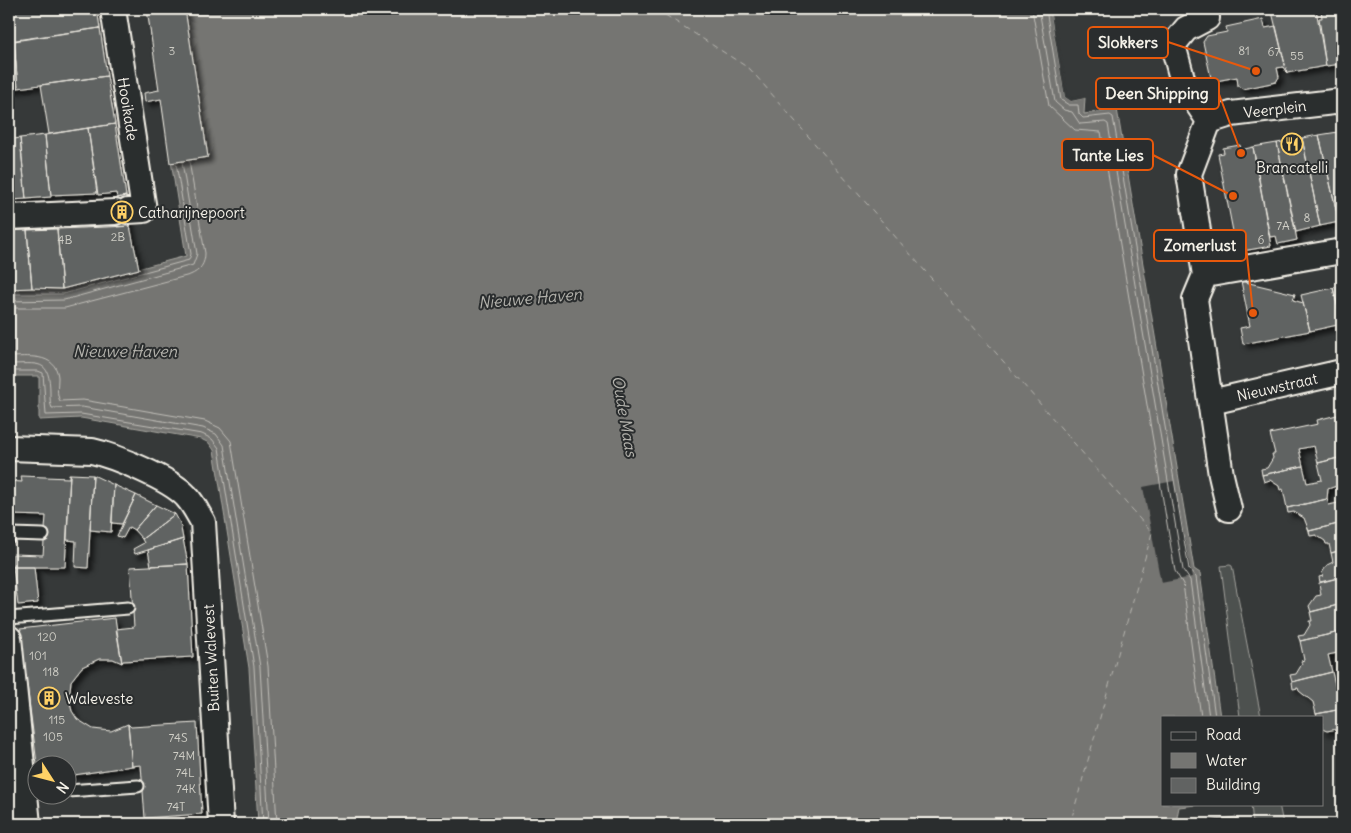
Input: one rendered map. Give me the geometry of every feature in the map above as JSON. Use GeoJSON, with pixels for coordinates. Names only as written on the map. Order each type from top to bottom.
{"type":"FeatureCollection","features":[{"type":"Feature","properties":{"kind":"street","name":"Hooikade"},"geometry":{"type":"LineString","coordinates":[[9,217],[129,211],[113,9]]}},
{"type":"Feature","properties":{"kind":"street"},"geometry":{"type":"LineString","coordinates":[[1206,9],[1207,18],[1186,29],[1172,45],[1182,82],[1209,121],[1189,174],[1205,276],[1195,299],[1221,475],[1228,509]]}},
{"type":"Feature","properties":{"kind":"street","name":"Veerplein"},"geometry":{"type":"LineString","coordinates":[[1209,121],[1231,114],[1342,101]]}},
{"type":"Feature","properties":{"kind":"street"},"geometry":{"type":"LineString","coordinates":[[1205,276],[1342,251]]}},
{"type":"Feature","properties":{"kind":"street","name":"Nieuwstraat"},"geometry":{"type":"LineString","coordinates":[[1211,402],[1342,372]]}},
{"type":"Feature","properties":{"kind":"street","name":"Buiten Walevest"},"geometry":{"type":"LineString","coordinates":[[9,448],[92,451],[105,454],[164,480],[186,496],[203,522],[221,824]]}},
{"type":"Feature","properties":{"kind":"street"},"geometry":{"type":"LineString","coordinates":[[9,638],[28,767]]}},
{"type":"Feature","properties":{"kind":"street"},"geometry":{"type":"LineString","coordinates":[[28,824],[30,806]]}},
{"type":"Feature","properties":{"kind":"lane"},"geometry":{"type":"LineString","coordinates":[[9,538],[12,534],[43,535]]}},
{"type":"Feature","properties":{"kind":"lane"},"geometry":{"type":"LineString","coordinates":[[9,618],[128,608]]}},
{"type":"Feature","properties":{"kind":"lane"},"geometry":{"type":"LineString","coordinates":[[78,790],[138,786]]}},
{"type":"Feature","properties":{"kind":"shaded area"},"geometry":{"type":"Polygon","coordinates":[[[1221,566],[1232,566],[1261,716],[1240,716],[1221,566]]]}},
{"type":"Feature","properties":{"kind":"shaded area"},"geometry":{"type":"Polygon","coordinates":[[[1251,806],[1279,806],[1283,824],[1253,824],[1251,806]]]}},
{"type":"Feature","properties":{"kind":"water"},"geometry":{"type":"Polygon","coordinates":[[[147,9],[1050,9],[1065,97],[1071,101],[1085,98],[1084,114],[1117,109],[1194,569],[1200,573],[1220,716],[1161,716],[1161,806],[1187,806],[1179,807],[1177,817],[1188,824],[258,824],[249,668],[214,450],[209,443],[201,439],[81,418],[39,420],[39,376],[9,376],[9,289],[62,289],[186,256],[147,9]]]}},
{"type":"Feature","properties":{"kind":"water"},"geometry":{"type":"Polygon","coordinates":[[[1236,817],[1239,824],[1188,824],[1236,817]]]}},
{"type":"Feature","properties":{"kind":"pier"},"geometry":{"type":"Polygon","coordinates":[[[1050,9],[1053,9],[1068,95],[1071,98],[1084,96],[1085,98],[1071,101],[1065,97],[1050,9]]]}},
{"type":"Feature","properties":{"kind":"pier"},"geometry":{"type":"Polygon","coordinates":[[[1174,481],[1192,577],[1161,583],[1143,487],[1174,481]]]}},
{"type":"Feature","properties":{"kind":"building"},"geometry":{"type":"Polygon","coordinates":[[[9,9],[97,9],[100,28],[9,41],[9,9]]]}},
{"type":"Feature","properties":{"kind":"building"},"geometry":{"type":"Polygon","coordinates":[[[147,9],[185,9],[208,157],[170,163],[161,99],[145,102],[144,93],[159,90],[147,9]]]}},
{"type":"Feature","properties":{"kind":"building"},"geometry":{"type":"Polygon","coordinates":[[[1288,9],[1316,9],[1326,66],[1287,73],[1272,12],[1288,9]]]}},
{"type":"Feature","properties":{"kind":"building"},"geometry":{"type":"Polygon","coordinates":[[[1321,9],[1337,9],[1338,15],[1341,15],[1342,64],[1326,66],[1319,18],[1322,18],[1321,9]]]}},
{"type":"Feature","properties":{"kind":"building"},"geometry":{"type":"Polygon","coordinates":[[[1339,9],[1342,9],[1342,25],[1340,15],[1339,9]]]}},
{"type":"Feature","properties":{"kind":"building"},"geometry":{"type":"Polygon","coordinates":[[[1263,19],[1265,28],[1276,26],[1287,73],[1283,67],[1277,68],[1279,77],[1276,82],[1243,89],[1238,86],[1237,77],[1216,81],[1211,78],[1203,42],[1207,36],[1227,32],[1226,27],[1263,19]]]}},
{"type":"Feature","properties":{"kind":"building"},"geometry":{"type":"Polygon","coordinates":[[[100,28],[107,76],[18,88],[14,41],[100,28]]]}},
{"type":"Feature","properties":{"kind":"building"},"geometry":{"type":"Polygon","coordinates":[[[9,41],[14,41],[18,88],[9,90],[9,41]]]}},
{"type":"Feature","properties":{"kind":"building"},"geometry":{"type":"Polygon","coordinates":[[[107,76],[115,124],[49,134],[41,85],[107,76]]]}},
{"type":"Feature","properties":{"kind":"building"},"geometry":{"type":"Polygon","coordinates":[[[115,124],[126,196],[117,198],[116,193],[98,195],[88,128],[115,124]]]}},
{"type":"Feature","properties":{"kind":"building"},"geometry":{"type":"Polygon","coordinates":[[[88,128],[97,193],[51,195],[45,135],[88,128]]]}},
{"type":"Feature","properties":{"kind":"building"},"geometry":{"type":"Polygon","coordinates":[[[1342,131],[1342,150],[1338,132],[1342,131]]]}},
{"type":"Feature","properties":{"kind":"building"},"geometry":{"type":"Polygon","coordinates":[[[1338,132],[1342,150],[1342,222],[1339,222],[1319,135],[1338,132]]]}},
{"type":"Feature","properties":{"kind":"building"},"geometry":{"type":"Polygon","coordinates":[[[45,135],[51,197],[26,199],[20,138],[45,135]]]}},
{"type":"Feature","properties":{"kind":"building"},"geometry":{"type":"Polygon","coordinates":[[[1319,135],[1339,222],[1320,226],[1302,138],[1319,135]]]}},
{"type":"Feature","properties":{"kind":"building"},"geometry":{"type":"Polygon","coordinates":[[[20,138],[26,199],[12,200],[9,199],[9,140],[20,138]]]}},
{"type":"Feature","properties":{"kind":"building"},"geometry":{"type":"Polygon","coordinates":[[[1302,138],[1320,226],[1296,232],[1277,143],[1302,138]]]}},
{"type":"Feature","properties":{"kind":"building"},"geometry":{"type":"Polygon","coordinates":[[[1277,143],[1297,240],[1278,244],[1276,236],[1270,237],[1253,147],[1277,143]]]}},
{"type":"Feature","properties":{"kind":"building"},"geometry":{"type":"Polygon","coordinates":[[[1240,145],[1241,150],[1253,147],[1271,246],[1237,252],[1218,154],[1224,153],[1223,148],[1240,145]]]}},
{"type":"Feature","properties":{"kind":"building","name":"Catharijnepoort"},"geometry":{"type":"Polygon","coordinates":[[[126,196],[130,226],[117,227],[113,199],[126,196]]]}},
{"type":"Feature","properties":{"kind":"building"},"geometry":{"type":"Polygon","coordinates":[[[130,226],[139,269],[62,289],[57,229],[130,226]]]}},
{"type":"Feature","properties":{"kind":"building"},"geometry":{"type":"Polygon","coordinates":[[[57,229],[62,289],[32,288],[27,230],[57,229]]]}},
{"type":"Feature","properties":{"kind":"building"},"geometry":{"type":"Polygon","coordinates":[[[27,230],[32,288],[9,289],[9,231],[27,230]]]}},
{"type":"Feature","properties":{"kind":"building"},"geometry":{"type":"Polygon","coordinates":[[[1241,281],[1295,294],[1293,300],[1303,303],[1310,331],[1243,344],[1240,328],[1250,326],[1241,281]]]}},
{"type":"Feature","properties":{"kind":"building"},"geometry":{"type":"Polygon","coordinates":[[[1342,286],[1342,324],[1333,288],[1342,286]]]}},
{"type":"Feature","properties":{"kind":"building"},"geometry":{"type":"Polygon","coordinates":[[[1333,288],[1342,324],[1310,331],[1301,295],[1333,288]]]}},
{"type":"Feature","properties":{"kind":"building"},"geometry":{"type":"Polygon","coordinates":[[[1341,414],[1342,457],[1318,463],[1314,446],[1299,449],[1303,466],[1262,475],[1261,469],[1267,468],[1273,458],[1272,454],[1275,454],[1270,434],[1318,424],[1317,420],[1341,414]]]}},
{"type":"Feature","properties":{"kind":"building"},"geometry":{"type":"Polygon","coordinates":[[[1342,457],[1342,484],[1328,489],[1327,499],[1287,508],[1283,489],[1280,490],[1279,486],[1270,480],[1264,482],[1262,475],[1303,466],[1307,483],[1322,480],[1318,463],[1342,457]]]}},
{"type":"Feature","properties":{"kind":"building"},"geometry":{"type":"Polygon","coordinates":[[[70,474],[65,567],[13,567],[13,554],[43,555],[46,516],[9,515],[9,481],[22,482],[21,476],[69,478],[70,474]]]}},
{"type":"Feature","properties":{"kind":"building"},"geometry":{"type":"Polygon","coordinates":[[[70,474],[93,475],[88,568],[75,567],[76,541],[67,540],[70,474]]]}},
{"type":"Feature","properties":{"kind":"building"},"geometry":{"type":"Polygon","coordinates":[[[93,475],[114,485],[111,532],[90,530],[93,475]]]}},
{"type":"Feature","properties":{"kind":"building"},"geometry":{"type":"Polygon","coordinates":[[[114,485],[136,495],[122,524],[112,523],[114,485]]]}},
{"type":"Feature","properties":{"kind":"building"},"geometry":{"type":"Polygon","coordinates":[[[136,495],[156,505],[134,530],[129,527],[123,538],[117,536],[136,495]]]}},
{"type":"Feature","properties":{"kind":"building"},"geometry":{"type":"Polygon","coordinates":[[[1327,499],[1329,505],[1342,502],[1342,523],[1309,531],[1304,518],[1294,512],[1288,513],[1287,508],[1327,499]]]}},
{"type":"Feature","properties":{"kind":"building"},"geometry":{"type":"Polygon","coordinates":[[[156,505],[175,514],[142,539],[134,530],[156,505]]]}},
{"type":"Feature","properties":{"kind":"building"},"geometry":{"type":"Polygon","coordinates":[[[175,514],[180,523],[183,539],[135,554],[133,549],[144,543],[142,539],[175,514]]]}},
{"type":"Feature","properties":{"kind":"building"},"geometry":{"type":"Polygon","coordinates":[[[1342,523],[1342,550],[1331,553],[1329,544],[1326,544],[1325,541],[1316,535],[1310,536],[1309,531],[1342,523]]]}},
{"type":"Feature","properties":{"kind":"building"},"geometry":{"type":"Polygon","coordinates":[[[183,539],[188,564],[151,566],[148,550],[183,539]]]}},
{"type":"Feature","properties":{"kind":"building"},"geometry":{"type":"Polygon","coordinates":[[[1342,550],[1342,577],[1320,582],[1319,577],[1323,576],[1322,573],[1327,565],[1333,562],[1331,553],[1342,550]]]}},
{"type":"Feature","properties":{"kind":"building"},"geometry":{"type":"Polygon","coordinates":[[[188,564],[193,657],[123,661],[122,663],[116,629],[134,627],[130,567],[188,564]]]}},
{"type":"Feature","properties":{"kind":"building"},"geometry":{"type":"Polygon","coordinates":[[[13,567],[34,567],[38,603],[18,605],[13,567]]]}},
{"type":"Feature","properties":{"kind":"building"},"geometry":{"type":"Polygon","coordinates":[[[1342,577],[1342,604],[1311,612],[1309,606],[1316,596],[1321,595],[1319,583],[1342,577]]]}},
{"type":"Feature","properties":{"kind":"building"},"geometry":{"type":"Polygon","coordinates":[[[1342,604],[1340,632],[1300,641],[1298,636],[1304,635],[1310,625],[1309,621],[1312,621],[1310,612],[1342,604]]]}},
{"type":"Feature","properties":{"kind":"building","name":"Waleveste"},"geometry":{"type":"Polygon","coordinates":[[[115,618],[122,663],[113,659],[99,659],[82,667],[71,681],[69,700],[72,711],[77,719],[93,729],[111,731],[128,724],[132,766],[78,774],[78,756],[36,756],[20,629],[115,618]]]}},
{"type":"Feature","properties":{"kind":"building"},"geometry":{"type":"Polygon","coordinates":[[[1340,632],[1342,652],[1328,655],[1332,672],[1292,682],[1290,675],[1296,674],[1302,664],[1301,661],[1304,660],[1300,641],[1340,632]]]}},
{"type":"Feature","properties":{"kind":"building"},"geometry":{"type":"Polygon","coordinates":[[[1332,672],[1336,689],[1342,688],[1342,709],[1316,714],[1313,702],[1299,691],[1298,688],[1293,689],[1292,682],[1332,672]]]}},
{"type":"Feature","properties":{"kind":"building"},"geometry":{"type":"Polygon","coordinates":[[[1342,709],[1342,736],[1338,737],[1337,729],[1324,730],[1324,716],[1317,716],[1316,714],[1342,709]]]}},
{"type":"Feature","properties":{"kind":"building"},"geometry":{"type":"Polygon","coordinates":[[[197,723],[202,814],[145,818],[141,765],[132,766],[128,724],[131,727],[197,723]]]}},
{"type":"Feature","properties":{"kind":"ferry route"},"geometry":{"type":"LineString","coordinates":[[656,9],[750,69],[1152,533],[1070,824]]}},
{"type":"Feature","properties":{"kind":"place","name":"Slokkers"},"geometry":{"type":"Point","coordinates":[1256,71]}},
{"type":"Feature","properties":{"kind":"place","name":"Brancatelli"},"geometry":{"type":"Point","coordinates":[1292,144]}},
{"type":"Feature","properties":{"kind":"place","name":"Deen Shipping"},"geometry":{"type":"Point","coordinates":[1241,153]}},
{"type":"Feature","properties":{"kind":"place","name":"Tante Lies"},"geometry":{"type":"Point","coordinates":[1233,196]}},
{"type":"Feature","properties":{"kind":"place","name":"Catharijnepoort"},"geometry":{"type":"Point","coordinates":[122,212]}},
{"type":"Feature","properties":{"kind":"place","name":"Zomerlust"},"geometry":{"type":"Point","coordinates":[1253,313]}},
{"type":"Feature","properties":{"kind":"place","name":"Waleveste"},"geometry":{"type":"Point","coordinates":[49,698]}},
{"type":"Feature","properties":{"kind":"water label","name":"Nieuwe Haven"},"geometry":{"type":"Point","coordinates":[530,298]}},
{"type":"Feature","properties":{"kind":"water label","name":"Nieuwe Haven"},"geometry":{"type":"Point","coordinates":[125,351]}},
{"type":"Feature","properties":{"kind":"water label","name":"Oude Maas"},"geometry":{"type":"Point","coordinates":[625,416]}}]}
